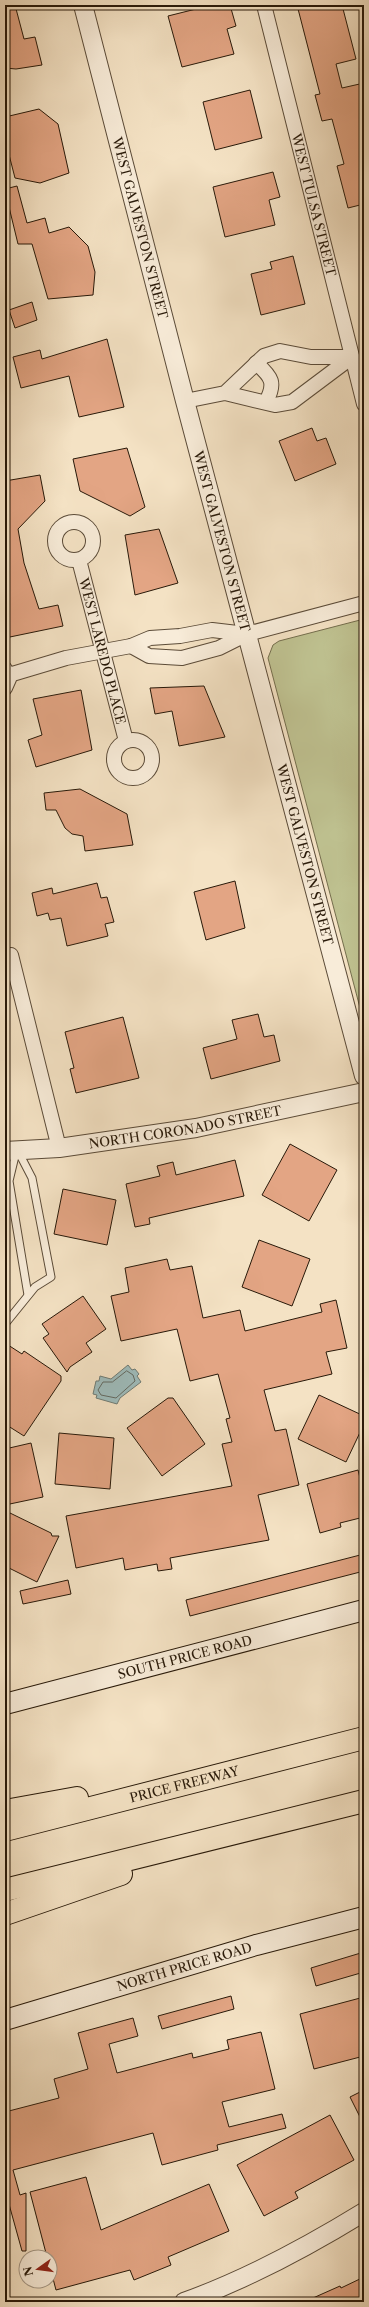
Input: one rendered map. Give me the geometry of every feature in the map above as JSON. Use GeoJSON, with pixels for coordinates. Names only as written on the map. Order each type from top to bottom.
{"type":"FeatureCollection","features":[{"type":"Feature","properties":{"kind":"highway","name":"PRICE FREEWAY"},"geometry":{"type":"LineString","coordinates":[[5,1830],[364,1738]]}},
{"type":"Feature","properties":{"kind":"highway"},"geometry":{"type":"LineString","coordinates":[[5,1812],[254,1766]]}},
{"type":"Feature","properties":{"kind":"highway"},"geometry":{"type":"LineString","coordinates":[[5,1890],[364,1801]]}},
{"type":"Feature","properties":{"kind":"highway"},"geometry":{"type":"LineString","coordinates":[[5,1914],[233,1833]]}},
{"type":"Feature","properties":{"kind":"main road","name":"SOUTH PRICE ROAD"},"geometry":{"type":"LineString","coordinates":[[5,1704],[364,1610]]}},
{"type":"Feature","properties":{"kind":"main road","name":"NORTH PRICE ROAD"},"geometry":{"type":"LineString","coordinates":[[5,2020],[256,1945],[364,1917]]}},
{"type":"Feature","properties":{"kind":"street","name":"WEST GALVESTON STREET"},"geometry":{"type":"LineString","coordinates":[[83,5],[185,402],[364,1076]]}},
{"type":"Feature","properties":{"kind":"street","name":"WEST TULSA STREET"},"geometry":{"type":"LineString","coordinates":[[264,5],[364,404]]}},
{"type":"Feature","properties":{"kind":"street"},"geometry":{"type":"LineString","coordinates":[[225,393],[264,356],[280,351],[311,357],[352,357]]}},
{"type":"Feature","properties":{"kind":"street"},"geometry":{"type":"LineString","coordinates":[[185,402],[225,393],[275,404],[292,402],[352,357]]}},
{"type":"Feature","properties":{"kind":"street"},"geometry":{"type":"LineString","coordinates":[[256,363],[268,374],[272,383],[272,391],[266,402]]}},
{"type":"Feature","properties":{"kind":"street","name":"WEST LAREDO PLACE"},"geometry":{"type":"LineString","coordinates":[[79,560],[104,651],[126,741]]}},
{"type":"Feature","properties":{"kind":"street"},"geometry":{"type":"LineString","coordinates":[[131,646],[149,656],[182,658],[219,648],[247,634],[364,603]]}},
{"type":"Feature","properties":{"kind":"street"},"geometry":{"type":"LineString","coordinates":[[5,688],[8,684],[7,672],[66,658],[131,646],[150,638],[180,636],[212,630],[247,634]]}},
{"type":"Feature","properties":{"kind":"street"},"geometry":{"type":"LineString","coordinates":[[180,636],[182,658]]}},
{"type":"Feature","properties":{"kind":"street"},"geometry":{"type":"LineString","coordinates":[[11,955],[59,1148]]}},
{"type":"Feature","properties":{"kind":"street","name":"NORTH CORONADO STREET"},"geometry":{"type":"LineString","coordinates":[[11,1150],[59,1148],[196,1128],[364,1092]]}},
{"type":"Feature","properties":{"kind":"street"},"geometry":{"type":"LineString","coordinates":[[184,2302],[215,2297],[303,2250],[364,2212]]}},
{"type":"Feature","properties":{"kind":"lane"},"geometry":{"type":"LineString","coordinates":[[5,1324],[28,1295],[42,1281],[50,1277],[32,1178],[11,1150]]}},
{"type":"Feature","properties":{"kind":"lane"},"geometry":{"type":"LineString","coordinates":[[11,1150],[8,1181],[28,1295]]}},
{"type":"Feature","properties":{"kind":"green space"},"geometry":{"type":"Polygon","coordinates":[[[364,619],[364,1023],[268,658],[273,645],[279,641],[364,619]]]}},
{"type":"Feature","properties":{"kind":"water"},"geometry":{"type":"Polygon","coordinates":[[[128,1365],[132,1370],[135,1369],[139,1374],[137,1376],[141,1382],[120,1398],[117,1404],[96,1398],[97,1395],[93,1394],[96,1381],[99,1381],[100,1376],[111,1379],[128,1365]]]}},
{"type":"Feature","properties":{"kind":"building"},"geometry":{"type":"Polygon","coordinates":[[[5,5],[15,5],[24,39],[35,37],[42,65],[16,69],[5,68],[5,5]]]}},
{"type":"Feature","properties":{"kind":"building"},"geometry":{"type":"Polygon","coordinates":[[[212,5],[230,5],[236,26],[227,29],[234,54],[182,67],[168,16],[212,5]]]}},
{"type":"Feature","properties":{"kind":"building"},"geometry":{"type":"Polygon","coordinates":[[[297,5],[342,5],[356,59],[336,64],[342,88],[364,83],[364,204],[348,208],[337,166],[344,164],[332,119],[322,121],[315,95],[320,94],[297,5]]]}},
{"type":"Feature","properties":{"kind":"building"},"geometry":{"type":"Polygon","coordinates":[[[250,90],[262,138],[215,150],[203,102],[250,90]]]}},
{"type":"Feature","properties":{"kind":"building"},"geometry":{"type":"Polygon","coordinates":[[[39,109],[58,124],[69,173],[40,183],[15,178],[5,139],[5,117],[39,109]]]}},
{"type":"Feature","properties":{"kind":"building"},"geometry":{"type":"Polygon","coordinates":[[[273,172],[280,197],[269,200],[275,225],[225,237],[213,187],[273,172]]]}},
{"type":"Feature","properties":{"kind":"building"},"geometry":{"type":"Polygon","coordinates":[[[17,186],[27,223],[45,218],[49,233],[69,227],[88,246],[95,272],[93,295],[48,299],[32,244],[18,244],[9,207],[5,208],[5,189],[17,186]]]}},
{"type":"Feature","properties":{"kind":"building"},"geometry":{"type":"Polygon","coordinates":[[[293,256],[305,304],[261,315],[251,274],[272,269],[270,262],[293,256]]]}},
{"type":"Feature","properties":{"kind":"building"},"geometry":{"type":"Polygon","coordinates":[[[32,302],[37,320],[15,328],[9,310],[32,302]]]}},
{"type":"Feature","properties":{"kind":"building"},"geometry":{"type":"Polygon","coordinates":[[[107,339],[124,407],[79,417],[69,376],[21,388],[13,357],[40,350],[42,359],[107,339]]]}},
{"type":"Feature","properties":{"kind":"building"},"geometry":{"type":"Polygon","coordinates":[[[312,428],[317,441],[326,438],[336,464],[295,481],[279,441],[312,428]]]}},
{"type":"Feature","properties":{"kind":"building"},"geometry":{"type":"Polygon","coordinates":[[[127,448],[145,507],[130,516],[80,491],[73,459],[127,448]]]}},
{"type":"Feature","properties":{"kind":"building"},"geometry":{"type":"Polygon","coordinates":[[[40,475],[45,501],[18,529],[24,563],[39,609],[58,605],[63,626],[5,638],[5,481],[40,475]]]}},
{"type":"Feature","properties":{"kind":"building"},"geometry":{"type":"Polygon","coordinates":[[[159,529],[178,583],[135,595],[125,535],[159,529]]]}},
{"type":"Feature","properties":{"kind":"building"},"geometry":{"type":"Polygon","coordinates":[[[204,686],[225,737],[179,746],[172,711],[155,714],[150,688],[204,686]]]}},
{"type":"Feature","properties":{"kind":"building"},"geometry":{"type":"Polygon","coordinates":[[[81,690],[92,750],[36,767],[28,740],[42,735],[33,699],[81,690]]]}},
{"type":"Feature","properties":{"kind":"building"},"geometry":{"type":"Polygon","coordinates":[[[80,789],[127,814],[133,845],[85,851],[83,836],[72,834],[65,828],[56,810],[46,810],[44,793],[80,789]]]}},
{"type":"Feature","properties":{"kind":"building"},"geometry":{"type":"Polygon","coordinates":[[[235,881],[245,928],[206,940],[194,892],[235,881]]]}},
{"type":"Feature","properties":{"kind":"building"},"geometry":{"type":"Polygon","coordinates":[[[97,883],[101,898],[107,897],[114,922],[105,924],[108,936],[67,946],[61,918],[50,920],[48,913],[37,916],[32,893],[52,888],[53,894],[97,883]]]}},
{"type":"Feature","properties":{"kind":"building"},"geometry":{"type":"Polygon","coordinates":[[[258,1014],[264,1037],[274,1035],[280,1061],[211,1079],[203,1048],[237,1039],[232,1020],[258,1014]]]}},
{"type":"Feature","properties":{"kind":"building"},"geometry":{"type":"Polygon","coordinates":[[[123,1017],[139,1078],[76,1093],[70,1069],[74,1068],[65,1032],[123,1017]]]}},
{"type":"Feature","properties":{"kind":"building"},"geometry":{"type":"Polygon","coordinates":[[[290,1144],[337,1170],[309,1221],[262,1195],[290,1144]]]}},
{"type":"Feature","properties":{"kind":"building"},"geometry":{"type":"Polygon","coordinates":[[[235,1160],[244,1196],[149,1218],[150,1224],[135,1227],[126,1184],[160,1176],[157,1166],[173,1162],[176,1175],[235,1160]]]}},
{"type":"Feature","properties":{"kind":"building"},"geometry":{"type":"Polygon","coordinates":[[[63,1189],[116,1200],[107,1245],[54,1234],[63,1189]]]}},
{"type":"Feature","properties":{"kind":"building"},"geometry":{"type":"Polygon","coordinates":[[[259,1240],[310,1259],[292,1306],[242,1287],[259,1240]]]}},
{"type":"Feature","properties":{"kind":"building"},"geometry":{"type":"Polygon","coordinates":[[[167,1259],[170,1270],[192,1266],[203,1318],[240,1310],[245,1331],[322,1312],[320,1304],[336,1300],[347,1348],[326,1352],[332,1374],[264,1390],[275,1431],[286,1429],[299,1485],[258,1495],[269,1540],[170,1558],[172,1569],[158,1571],[157,1564],[125,1570],[123,1558],[76,1568],[66,1516],[232,1486],[222,1444],[232,1442],[226,1419],[230,1418],[218,1374],[190,1381],[177,1329],[121,1341],[111,1296],[129,1292],[125,1268],[167,1259]]]}},
{"type":"Feature","properties":{"kind":"building"},"geometry":{"type":"Polygon","coordinates":[[[83,1296],[106,1329],[86,1343],[92,1352],[70,1367],[67,1372],[43,1338],[49,1334],[42,1324],[83,1296]]]}},
{"type":"Feature","properties":{"kind":"building"},"geometry":{"type":"Polygon","coordinates":[[[5,1343],[22,1354],[24,1351],[61,1376],[61,1381],[24,1436],[5,1424],[5,1343]]]}},
{"type":"Feature","properties":{"kind":"building"},"geometry":{"type":"Polygon","coordinates":[[[319,1395],[364,1416],[364,1424],[346,1462],[298,1439],[319,1395]]]}},
{"type":"Feature","properties":{"kind":"building"},"geometry":{"type":"Polygon","coordinates":[[[168,1398],[173,1398],[205,1444],[162,1476],[127,1428],[168,1398]]]}},
{"type":"Feature","properties":{"kind":"building"},"geometry":{"type":"Polygon","coordinates":[[[59,1433],[114,1438],[110,1489],[55,1484],[59,1433]]]}},
{"type":"Feature","properties":{"kind":"building"},"geometry":{"type":"Polygon","coordinates":[[[31,1443],[43,1497],[5,1505],[5,1449],[31,1443]]]}},
{"type":"Feature","properties":{"kind":"building"},"geometry":{"type":"Polygon","coordinates":[[[358,1470],[364,1494],[364,1517],[340,1523],[341,1527],[320,1533],[307,1484],[358,1470]]]}},
{"type":"Feature","properties":{"kind":"building"},"geometry":{"type":"Polygon","coordinates":[[[10,1513],[51,1533],[52,1536],[59,1536],[37,1582],[5,1566],[5,1524],[10,1513]]]}},
{"type":"Feature","properties":{"kind":"building"},"geometry":{"type":"Polygon","coordinates":[[[364,1554],[364,1571],[190,1616],[186,1600],[364,1554]]]}},
{"type":"Feature","properties":{"kind":"building"},"geometry":{"type":"Polygon","coordinates":[[[68,1580],[71,1594],[23,1604],[20,1591],[68,1580]]]}},
{"type":"Feature","properties":{"kind":"building"},"geometry":{"type":"Polygon","coordinates":[[[364,1952],[364,1972],[316,1986],[311,1968],[364,1952]]]}},
{"type":"Feature","properties":{"kind":"building"},"geometry":{"type":"Polygon","coordinates":[[[231,1996],[234,2009],[162,2029],[158,2016],[231,1996]]]}},
{"type":"Feature","properties":{"kind":"building"},"geometry":{"type":"Polygon","coordinates":[[[364,1997],[364,2056],[314,2069],[300,2014],[364,1997]]]}},
{"type":"Feature","properties":{"kind":"building"},"geometry":{"type":"Polygon","coordinates":[[[133,2018],[138,2036],[109,2044],[117,2073],[192,2053],[193,2058],[229,2049],[227,2040],[261,2032],[275,2089],[222,2102],[229,2127],[282,2114],[286,2128],[217,2145],[218,2150],[162,2165],[153,2133],[13,2170],[20,2195],[26,2193],[26,2249],[21,2249],[7,2197],[5,2197],[5,2112],[59,2098],[54,2079],[88,2069],[78,2033],[133,2018]]]}},
{"type":"Feature","properties":{"kind":"building"},"geometry":{"type":"Polygon","coordinates":[[[364,2090],[364,2125],[350,2097],[364,2090]]]}},
{"type":"Feature","properties":{"kind":"building"},"geometry":{"type":"Polygon","coordinates":[[[330,2115],[354,2160],[295,2192],[298,2198],[264,2216],[237,2165],[330,2115]]]}},
{"type":"Feature","properties":{"kind":"building"},"geometry":{"type":"Polygon","coordinates":[[[86,2177],[101,2230],[209,2184],[229,2231],[168,2257],[171,2265],[134,2280],[130,2270],[56,2290],[58,2289],[58,2249],[45,2249],[30,2192],[86,2177]]]}},
{"type":"Feature","properties":{"kind":"building"},"geometry":{"type":"Polygon","coordinates":[[[364,2277],[364,2302],[304,2302],[340,2286],[341,2288],[364,2277]]]}}]}
